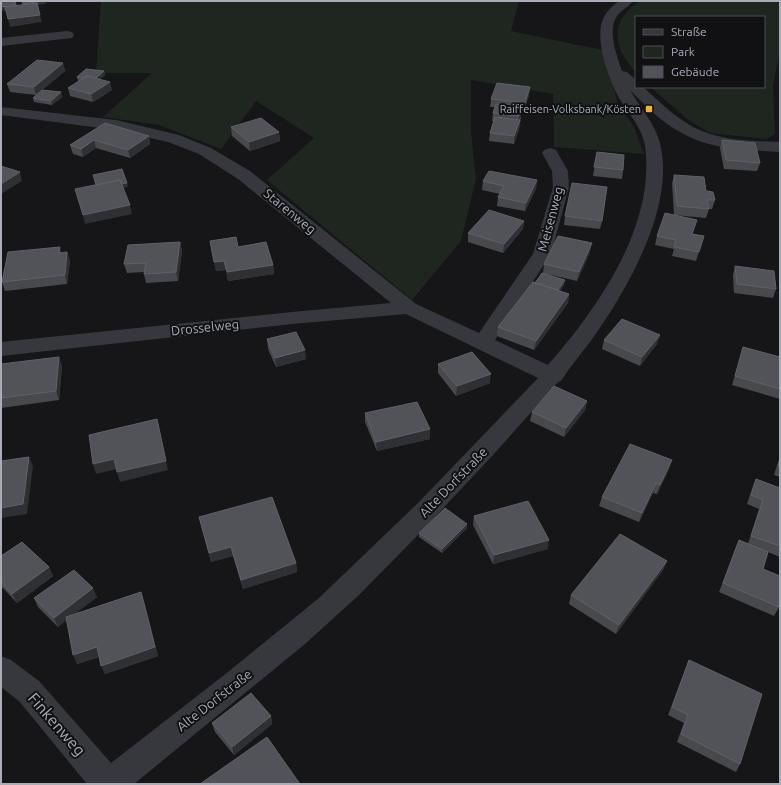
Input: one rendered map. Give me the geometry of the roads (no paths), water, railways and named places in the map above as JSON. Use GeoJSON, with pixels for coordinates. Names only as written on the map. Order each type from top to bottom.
{"type":"FeatureCollection","features":[{"type":"Feature","properties":{"kind":"street","name":"Alte Dorfstraße"},"geometry":{"type":"LineString","coordinates":[[108,784],[328,608],[453,482],[554,376],[614,289],[639,238],[651,199],[654,175],[652,141],[647,128],[627,98],[615,69],[608,46],[607,31],[609,20],[618,7],[627,1]]}},
{"type":"Feature","properties":{"kind":"street"},"geometry":{"type":"LineString","coordinates":[[1,42],[67,35]]}},
{"type":"Feature","properties":{"kind":"street"},"geometry":{"type":"LineString","coordinates":[[615,69],[635,87]]}},
{"type":"Feature","properties":{"kind":"street"},"geometry":{"type":"LineString","coordinates":[[636,88],[658,107],[694,134],[712,140],[778,147],[780,164]]}},
{"type":"Feature","properties":{"kind":"street","name":"Starenweg"},"geometry":{"type":"LineString","coordinates":[[1,111],[138,129],[173,138],[205,151],[244,175],[409,308],[554,376]]}},
{"type":"Feature","properties":{"kind":"street","name":"Meisenweg"},"geometry":{"type":"LineString","coordinates":[[483,343],[522,287],[542,254],[561,187],[560,171],[550,152]]}},
{"type":"Feature","properties":{"kind":"street","name":"Drosselweg"},"geometry":{"type":"LineString","coordinates":[[1,349],[292,318],[409,308]]}},
{"type":"Feature","properties":{"kind":"street","name":"Finkenweg"},"geometry":{"type":"LineString","coordinates":[[1,669],[29,691],[108,784]]}},
{"type":"Feature","properties":{"kind":"place","name":"Raiffeisen-Volksbank/Kösten"},"geometry":{"type":"Point","coordinates":[649,109]}}]}
